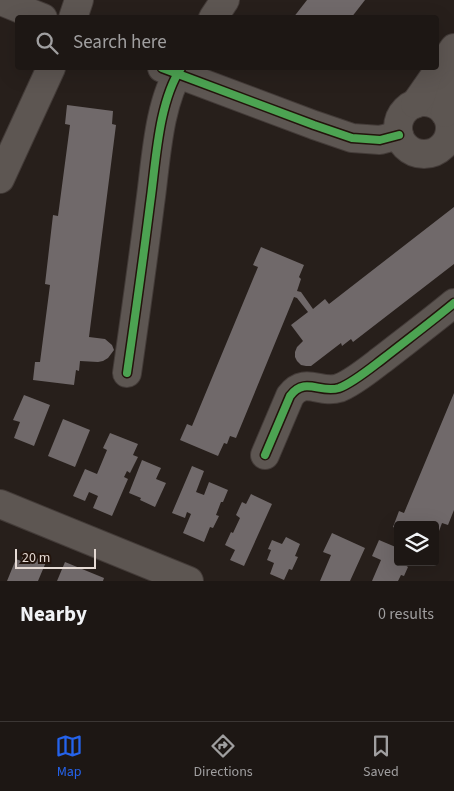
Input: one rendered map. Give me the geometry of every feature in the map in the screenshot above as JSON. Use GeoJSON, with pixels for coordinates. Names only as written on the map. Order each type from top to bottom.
{"type":"FeatureCollection","features":[{"type":"Feature","properties":{"kind":"street"},"geometry":{"type":"LineString","coordinates":[[74,15],[79,0]]}},
{"type":"Feature","properties":{"kind":"street"},"geometry":{"type":"LineString","coordinates":[[215,15],[225,0]]}},
{"type":"Feature","properties":{"kind":"street"},"geometry":{"type":"LineString","coordinates":[[1,2],[35,15]]}},
{"type":"Feature","properties":{"kind":"street"},"geometry":{"type":"LineString","coordinates":[[439,70],[454,48]]}},
{"type":"Feature","properties":{"kind":"street"},"geometry":{"type":"LineString","coordinates":[[0,180],[50,70]]}},
{"type":"Feature","properties":{"kind":"street"},"geometry":{"type":"LineString","coordinates":[[128,373],[158,144],[174,70],[352,138],[380,140],[399,135]]}},
{"type":"Feature","properties":{"kind":"street"},"geometry":{"type":"LineString","coordinates":[[415,104],[439,70]]}},
{"type":"Feature","properties":{"kind":"street"},"geometry":{"type":"LineString","coordinates":[[449,130],[439,106],[423,102],[415,104],[403,113],[398,128],[399,135],[408,149],[423,154],[439,150],[445,144],[449,130],[454,84]]}},
{"type":"Feature","properties":{"kind":"street"},"geometry":{"type":"LineString","coordinates":[[265,456],[290,396],[295,389],[306,386],[330,390],[340,388],[363,374],[454,303]]}},
{"type":"Feature","properties":{"kind":"street"},"geometry":{"type":"LineString","coordinates":[[0,504],[189,581]]}},
{"type":"Feature","properties":{"kind":"building"},"geometry":{"type":"Polygon","coordinates":[[[307,0],[365,0],[353,15],[295,15],[307,0]]]}},
{"type":"Feature","properties":{"kind":"building"},"geometry":{"type":"Polygon","coordinates":[[[67,105],[113,111],[112,124],[116,125],[89,337],[105,339],[112,345],[114,350],[103,361],[80,361],[79,371],[76,370],[74,385],[33,380],[35,362],[40,362],[50,285],[45,284],[53,215],[58,216],[70,125],[65,124],[67,105]]]}},
{"type":"Feature","properties":{"kind":"building"},"geometry":{"type":"Polygon","coordinates":[[[454,207],[454,264],[353,342],[351,339],[342,346],[341,343],[311,366],[301,365],[295,357],[297,347],[303,341],[291,325],[308,312],[297,298],[294,297],[236,438],[230,436],[227,444],[224,443],[218,456],[180,440],[187,424],[192,426],[258,267],[253,265],[261,247],[304,265],[299,277],[301,279],[297,291],[301,292],[313,309],[325,299],[329,304],[454,207]]]}},
{"type":"Feature","properties":{"kind":"building"},"geometry":{"type":"Polygon","coordinates":[[[454,393],[454,510],[448,525],[442,523],[439,531],[439,521],[395,521],[399,511],[404,513],[454,393]]]}},
{"type":"Feature","properties":{"kind":"building"},"geometry":{"type":"Polygon","coordinates":[[[24,395],[50,405],[34,446],[14,438],[20,422],[13,420],[24,395]]]}},
{"type":"Feature","properties":{"kind":"building"},"geometry":{"type":"Polygon","coordinates":[[[63,419],[90,430],[75,467],[48,456],[63,419]]]}},
{"type":"Feature","properties":{"kind":"building"},"geometry":{"type":"Polygon","coordinates":[[[110,433],[138,444],[133,455],[138,457],[130,473],[127,471],[124,477],[128,479],[112,516],[93,508],[98,496],[89,492],[85,501],[73,496],[85,469],[97,474],[107,450],[103,448],[110,433]]]}},
{"type":"Feature","properties":{"kind":"building"},"geometry":{"type":"Polygon","coordinates":[[[142,460],[161,468],[156,479],[166,483],[155,507],[129,493],[142,460]]]}},
{"type":"Feature","properties":{"kind":"building"},"geometry":{"type":"Polygon","coordinates":[[[192,466],[204,471],[196,492],[204,495],[209,482],[228,490],[216,515],[219,516],[213,528],[210,527],[204,542],[183,533],[191,514],[187,512],[185,518],[172,513],[192,466]]]}},
{"type":"Feature","properties":{"kind":"building"},"geometry":{"type":"Polygon","coordinates":[[[251,494],[272,504],[244,566],[230,560],[235,550],[225,545],[240,518],[236,515],[242,502],[246,504],[251,494]]]}},
{"type":"Feature","properties":{"kind":"building"},"geometry":{"type":"Polygon","coordinates":[[[332,533],[365,548],[350,581],[320,581],[331,555],[323,552],[332,533]]]}},
{"type":"Feature","properties":{"kind":"building"},"geometry":{"type":"Polygon","coordinates":[[[286,537],[300,544],[295,556],[298,557],[292,570],[289,569],[284,580],[270,574],[274,563],[267,560],[271,550],[268,549],[272,540],[282,544],[286,537]]]}},
{"type":"Feature","properties":{"kind":"building"},"geometry":{"type":"Polygon","coordinates":[[[379,540],[394,546],[394,566],[408,567],[404,576],[401,575],[398,581],[372,581],[381,560],[372,556],[379,540]]]}},
{"type":"Feature","properties":{"kind":"building"},"geometry":{"type":"Polygon","coordinates":[[[24,553],[46,562],[38,581],[7,581],[16,559],[21,561],[24,553]]]}},
{"type":"Feature","properties":{"kind":"building"},"geometry":{"type":"Polygon","coordinates":[[[65,562],[104,578],[103,581],[57,581],[65,562]]]}},
{"type":"Feature","properties":{"kind":"cycle path"},"geometry":{"type":"LineString","coordinates":[[167,70],[352,138],[380,140],[399,135]]}},
{"type":"Feature","properties":{"kind":"cycle path"},"geometry":{"type":"LineString","coordinates":[[127,373],[159,133],[167,98],[180,70]]}},
{"type":"Feature","properties":{"kind":"cycle path"},"geometry":{"type":"LineString","coordinates":[[265,455],[290,396],[296,390],[307,386],[325,389],[339,388],[350,382],[374,366],[454,303]]}}]}
